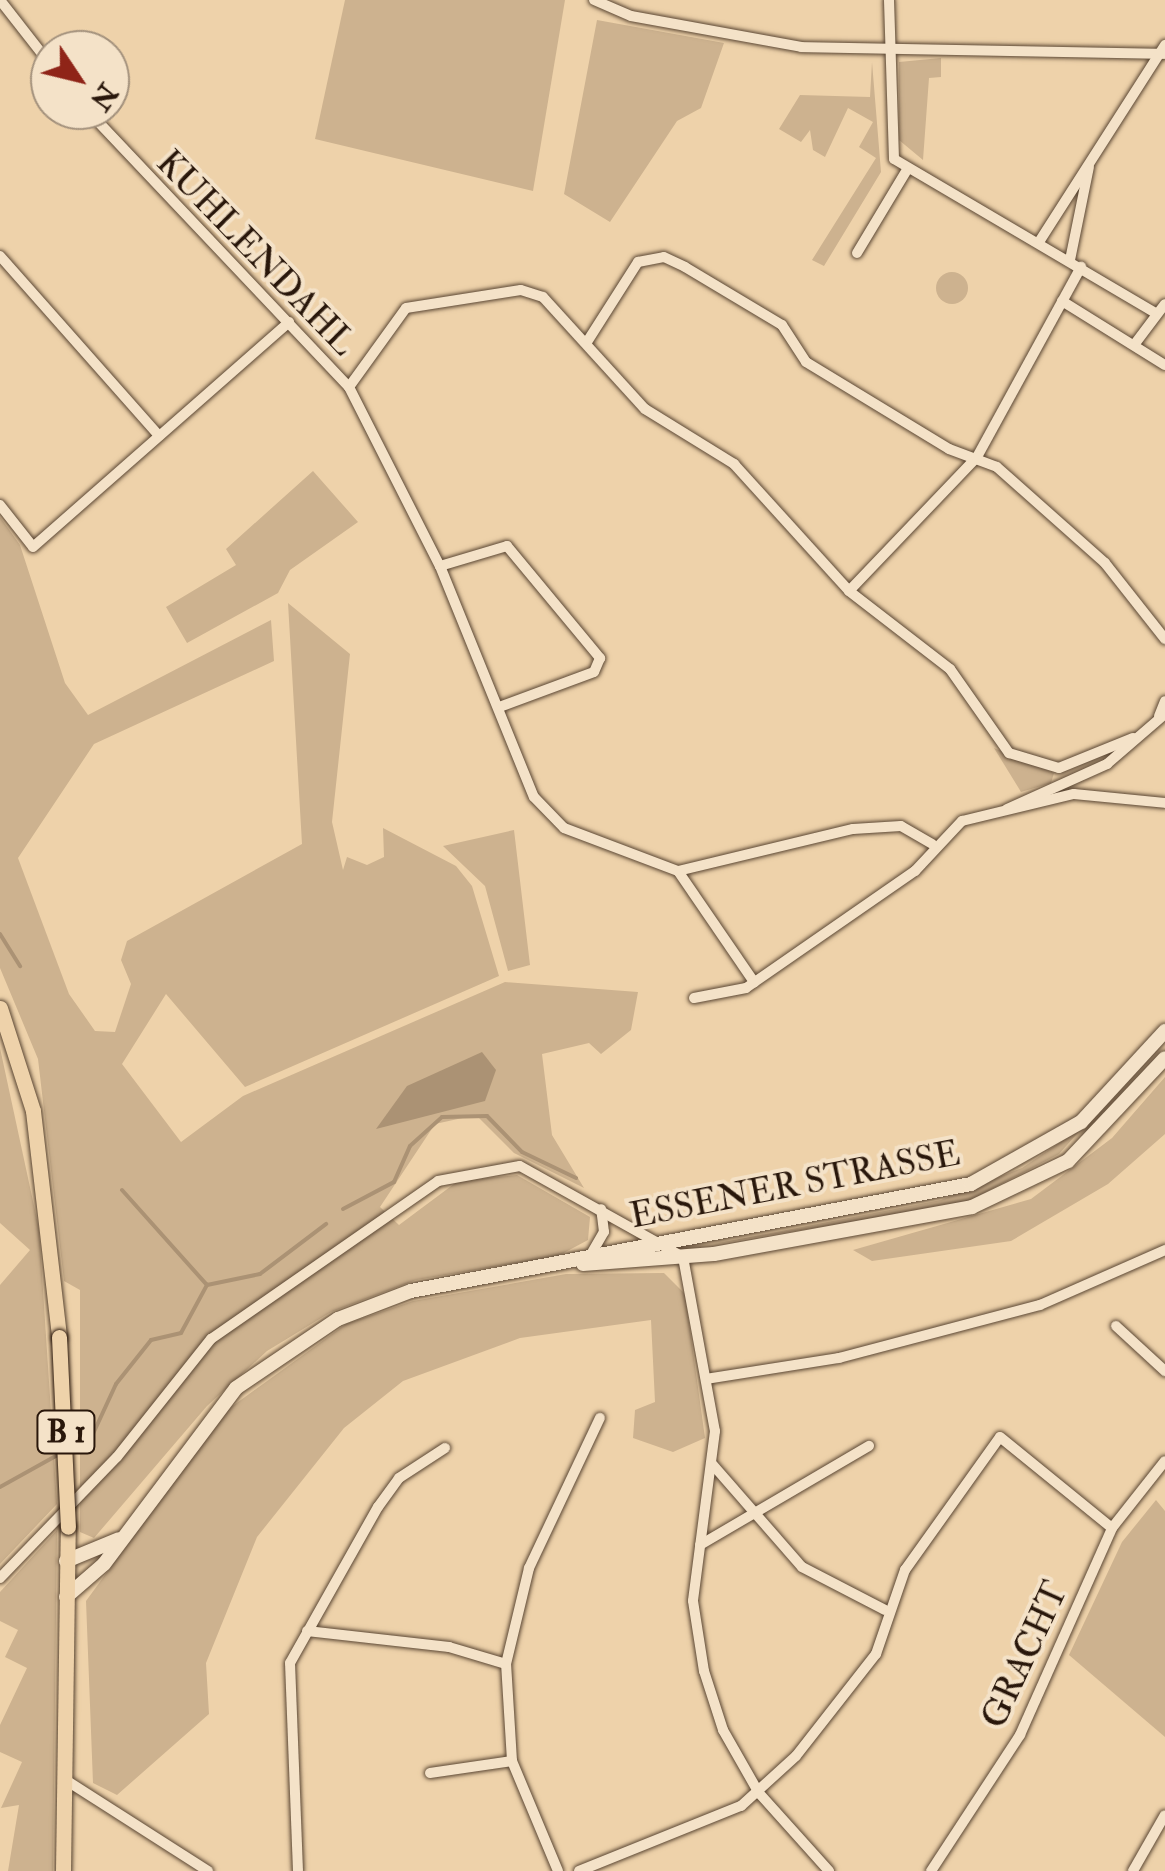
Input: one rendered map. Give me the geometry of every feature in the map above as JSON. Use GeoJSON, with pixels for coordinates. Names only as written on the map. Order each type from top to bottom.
{"type":"FeatureCollection","features":[{"type":"Feature","properties":{"kind":"main road","name":"B 1"},"geometry":{"type":"LineString","coordinates":[[0,1008],[33,1111],[59,1337],[68,1526],[63,1871]]}},
{"type":"Feature","properties":{"kind":"main road","name":"ESSENER STRASSE"},"geometry":{"type":"LineString","coordinates":[[562,1265],[590,1256],[670,1244],[971,1184],[1081,1122],[1165,1031]]}},
{"type":"Feature","properties":{"kind":"main road","name":"ESSENER STRASSE"},"geometry":{"type":"LineString","coordinates":[[66,1597],[124,1536],[208,1419],[304,1336],[411,1291],[562,1265],[682,1257],[935,1216],[1015,1191],[1099,1133],[1165,1058]]}},
{"type":"Feature","properties":{"kind":"main road"},"geometry":{"type":"LineString","coordinates":[[66,1562],[124,1536]]}},
{"type":"Feature","properties":{"kind":"street"},"geometry":{"type":"LineString","coordinates":[[0,0],[30,38]]}},
{"type":"Feature","properties":{"kind":"street"},"geometry":{"type":"LineString","coordinates":[[889,0],[888,142],[908,168],[1155,313]]}},
{"type":"Feature","properties":{"kind":"street"},"geometry":{"type":"LineString","coordinates":[[594,3],[802,46],[890,50],[1162,50]]}},
{"type":"Feature","properties":{"kind":"street"},"geometry":{"type":"LineString","coordinates":[[1039,242],[1162,50]]}},
{"type":"Feature","properties":{"kind":"street","name":"KUHLENDAHL"},"geometry":{"type":"LineString","coordinates":[[106,130],[349,387],[440,566],[547,814],[600,846],[678,871]]}},
{"type":"Feature","properties":{"kind":"street"},"geometry":{"type":"LineString","coordinates":[[1070,260],[1090,162]]}},
{"type":"Feature","properties":{"kind":"street"},"geometry":{"type":"LineString","coordinates":[[856,253],[908,168]]}},
{"type":"Feature","properties":{"kind":"street"},"geometry":{"type":"LineString","coordinates":[[0,256],[159,436]]}},
{"type":"Feature","properties":{"kind":"street"},"geometry":{"type":"LineString","coordinates":[[587,342],[638,262],[664,257],[782,325],[806,362],[977,457],[1105,563],[1165,639]]}},
{"type":"Feature","properties":{"kind":"street"},"geometry":{"type":"LineString","coordinates":[[848,591],[977,457],[1081,267]]}},
{"type":"Feature","properties":{"kind":"street","name":"KUHLENDAHL"},"geometry":{"type":"LineString","coordinates":[[349,387],[406,308],[533,293],[587,342],[645,409],[773,498],[848,591],[950,669],[997,742],[1059,768],[1132,738]]}},
{"type":"Feature","properties":{"kind":"street"},"geometry":{"type":"LineString","coordinates":[[1062,301],[1165,365]]}},
{"type":"Feature","properties":{"kind":"street"},"geometry":{"type":"LineString","coordinates":[[1134,345],[1165,304]]}},
{"type":"Feature","properties":{"kind":"street"},"geometry":{"type":"LineString","coordinates":[[0,504],[33,547],[288,322]]}},
{"type":"Feature","properties":{"kind":"street"},"geometry":{"type":"LineString","coordinates":[[440,566],[502,544],[600,658],[594,672],[502,706]]}},
{"type":"Feature","properties":{"kind":"street"},"geometry":{"type":"LineString","coordinates":[[1007,809],[1017,797],[1097,770],[1162,715],[1165,701]]}},
{"type":"Feature","properties":{"kind":"street"},"geometry":{"type":"LineString","coordinates":[[694,998],[734,995],[754,982],[915,871],[932,844],[962,821],[1074,794],[1165,803]]}},
{"type":"Feature","properties":{"kind":"street"},"geometry":{"type":"LineString","coordinates":[[754,982],[678,871],[854,829],[901,826],[932,844]]}},
{"type":"Feature","properties":{"kind":"street"},"geometry":{"type":"LineString","coordinates":[[0,1578],[118,1457],[211,1339],[438,1181],[520,1166],[670,1244],[682,1257],[706,1379],[713,1465],[694,1601],[704,1671],[722,1730],[758,1793],[830,1871]]}},
{"type":"Feature","properties":{"kind":"street"},"geometry":{"type":"LineString","coordinates":[[590,1256],[604,1232],[600,1209]]}},
{"type":"Feature","properties":{"kind":"street"},"geometry":{"type":"LineString","coordinates":[[706,1379],[839,1358],[1040,1305],[1165,1250]]}},
{"type":"Feature","properties":{"kind":"street"},"geometry":{"type":"LineString","coordinates":[[1116,1326],[1165,1370]]}},
{"type":"Feature","properties":{"kind":"street"},"geometry":{"type":"LineString","coordinates":[[558,1871],[512,1761],[506,1664],[528,1568],[600,1418]]}},
{"type":"Feature","properties":{"kind":"street"},"geometry":{"type":"LineString","coordinates":[[580,1871],[700,1827],[758,1793],[852,1692],[887,1634],[884,1610],[932,1524],[1000,1437],[1112,1528]]}},
{"type":"Feature","properties":{"kind":"street"},"geometry":{"type":"LineString","coordinates":[[700,1545],[869,1446]]}},
{"type":"Feature","properties":{"kind":"street"},"geometry":{"type":"LineString","coordinates":[[298,1871],[287,1680],[307,1631],[398,1478],[445,1448]]}},
{"type":"Feature","properties":{"kind":"street","name":"GRACHT"},"geometry":{"type":"LineString","coordinates":[[931,1871],[1011,1752],[1112,1528],[1165,1461]]}},
{"type":"Feature","properties":{"kind":"street"},"geometry":{"type":"LineString","coordinates":[[713,1465],[751,1515],[802,1567],[884,1610]]}},
{"type":"Feature","properties":{"kind":"street"},"geometry":{"type":"LineString","coordinates":[[307,1631],[450,1647],[506,1664]]}},
{"type":"Feature","properties":{"kind":"street"},"geometry":{"type":"LineString","coordinates":[[430,1773],[512,1761]]}},
{"type":"Feature","properties":{"kind":"street"},"geometry":{"type":"LineString","coordinates":[[64,1779],[208,1871]]}},
{"type":"Feature","properties":{"kind":"street"},"geometry":{"type":"LineString","coordinates":[[1133,1871],[1165,1815]]}},
{"type":"Feature","properties":{"kind":"shaded area"},"geometry":{"type":"Polygon","coordinates":[[[345,0],[565,0],[533,191],[315,139],[345,0]]]}},
{"type":"Feature","properties":{"kind":"shaded area"},"geometry":{"type":"Polygon","coordinates":[[[597,20],[724,43],[701,108],[677,121],[610,222],[564,194],[597,20]]]}},
{"type":"Feature","properties":{"kind":"shaded area"},"geometry":{"type":"Polygon","coordinates":[[[941,58],[941,77],[929,78],[923,160],[899,140],[899,62],[941,58]]]}},
{"type":"Feature","properties":{"kind":"shaded area"},"geometry":{"type":"Polygon","coordinates":[[[872,62],[881,172],[824,266],[812,260],[876,158],[859,147],[873,122],[848,108],[825,157],[813,150],[810,130],[801,142],[779,129],[800,95],[870,97],[872,62]]]}},
{"type":"Feature","properties":{"kind":"shaded area"},"geometry":{"type":"Polygon","coordinates":[[[952,272],[963,277],[968,288],[963,299],[952,304],[941,299],[936,288],[941,277],[952,272]]]}},
{"type":"Feature","properties":{"kind":"shaded area"},"geometry":{"type":"Polygon","coordinates":[[[313,471],[358,522],[290,570],[278,593],[187,643],[166,607],[236,565],[226,549],[313,471]]]}},
{"type":"Feature","properties":{"kind":"shaded area"},"geometry":{"type":"Polygon","coordinates":[[[0,517],[20,545],[65,683],[88,715],[271,620],[274,661],[94,744],[18,858],[69,994],[95,1031],[115,1032],[131,984],[121,960],[127,941],[302,844],[288,603],[350,654],[332,822],[343,870],[347,857],[367,865],[384,857],[383,828],[456,866],[472,886],[499,976],[245,1087],[166,994],[122,1064],[181,1142],[243,1096],[505,982],[638,992],[631,1030],[601,1054],[589,1043],[542,1054],[552,1135],[584,1188],[514,1153],[476,1115],[435,1124],[380,1207],[399,1225],[458,1181],[517,1175],[590,1217],[588,1240],[558,1256],[416,1280],[331,1312],[267,1351],[207,1406],[94,1538],[80,1532],[80,1290],[64,1281],[38,1059],[0,968],[0,517]]]}},
{"type":"Feature","properties":{"kind":"shaded area"},"geometry":{"type":"Polygon","coordinates":[[[994,748],[1054,773],[1051,783],[1021,792],[994,748]]]}},
{"type":"Feature","properties":{"kind":"shaded area"},"geometry":{"type":"Polygon","coordinates":[[[514,830],[530,965],[508,971],[485,886],[443,846],[514,830]]]}},
{"type":"Feature","properties":{"kind":"shaded area"},"geometry":{"type":"Polygon","coordinates":[[[0,1048],[39,1229],[57,1504],[0,1564],[0,1285],[30,1250],[0,1223],[0,1048]]]}},
{"type":"Feature","properties":{"kind":"shaded area"},"geometry":{"type":"Polygon","coordinates":[[[482,1052],[496,1070],[485,1101],[376,1129],[407,1086],[482,1052]]]}},
{"type":"Feature","properties":{"kind":"shaded area"},"geometry":{"type":"Polygon","coordinates":[[[1165,1077],[1165,1134],[1108,1184],[1011,1241],[872,1261],[853,1250],[1031,1199],[1112,1138],[1165,1077]]]}},
{"type":"Feature","properties":{"kind":"shaded area"},"geometry":{"type":"Polygon","coordinates":[[[1083,1127],[1059,1154],[963,1204],[714,1244],[941,1200],[1022,1168],[1083,1127]]]}},
{"type":"Feature","properties":{"kind":"shaded area"},"geometry":{"type":"Polygon","coordinates":[[[664,1273],[685,1294],[705,1438],[673,1452],[633,1438],[635,1410],[655,1402],[651,1320],[520,1338],[403,1381],[344,1428],[257,1537],[206,1663],[209,1714],[117,1795],[93,1783],[86,1601],[223,1413],[346,1324],[413,1301],[566,1274],[664,1273]]]}},
{"type":"Feature","properties":{"kind":"shaded area"},"geometry":{"type":"Polygon","coordinates":[[[1156,1500],[1165,1511],[1165,1737],[1069,1655],[1122,1542],[1156,1500]]]}},
{"type":"Feature","properties":{"kind":"shaded area"},"geometry":{"type":"Polygon","coordinates":[[[57,1530],[53,1871],[8,1871],[19,1805],[1,1808],[22,1762],[0,1752],[0,1725],[27,1668],[5,1657],[18,1630],[0,1621],[0,1592],[57,1530]]]}},
{"type":"Feature","properties":{"kind":"waterway"},"geometry":{"type":"LineString","coordinates":[[0,934],[20,966]]}},
{"type":"Feature","properties":{"kind":"waterway"},"geometry":{"type":"LineString","coordinates":[[343,1209],[394,1182],[410,1146],[442,1117],[487,1116],[522,1152],[576,1178]]}},
{"type":"Feature","properties":{"kind":"waterway"},"geometry":{"type":"LineString","coordinates":[[122,1190],[207,1285]]}},
{"type":"Feature","properties":{"kind":"waterway"},"geometry":{"type":"LineString","coordinates":[[70,1448],[92,1436],[116,1384],[151,1340],[181,1333],[207,1285],[260,1274],[326,1224]]}},
{"type":"Feature","properties":{"kind":"waterway"},"geometry":{"type":"LineString","coordinates":[[0,1487],[61,1453]]}}]}
